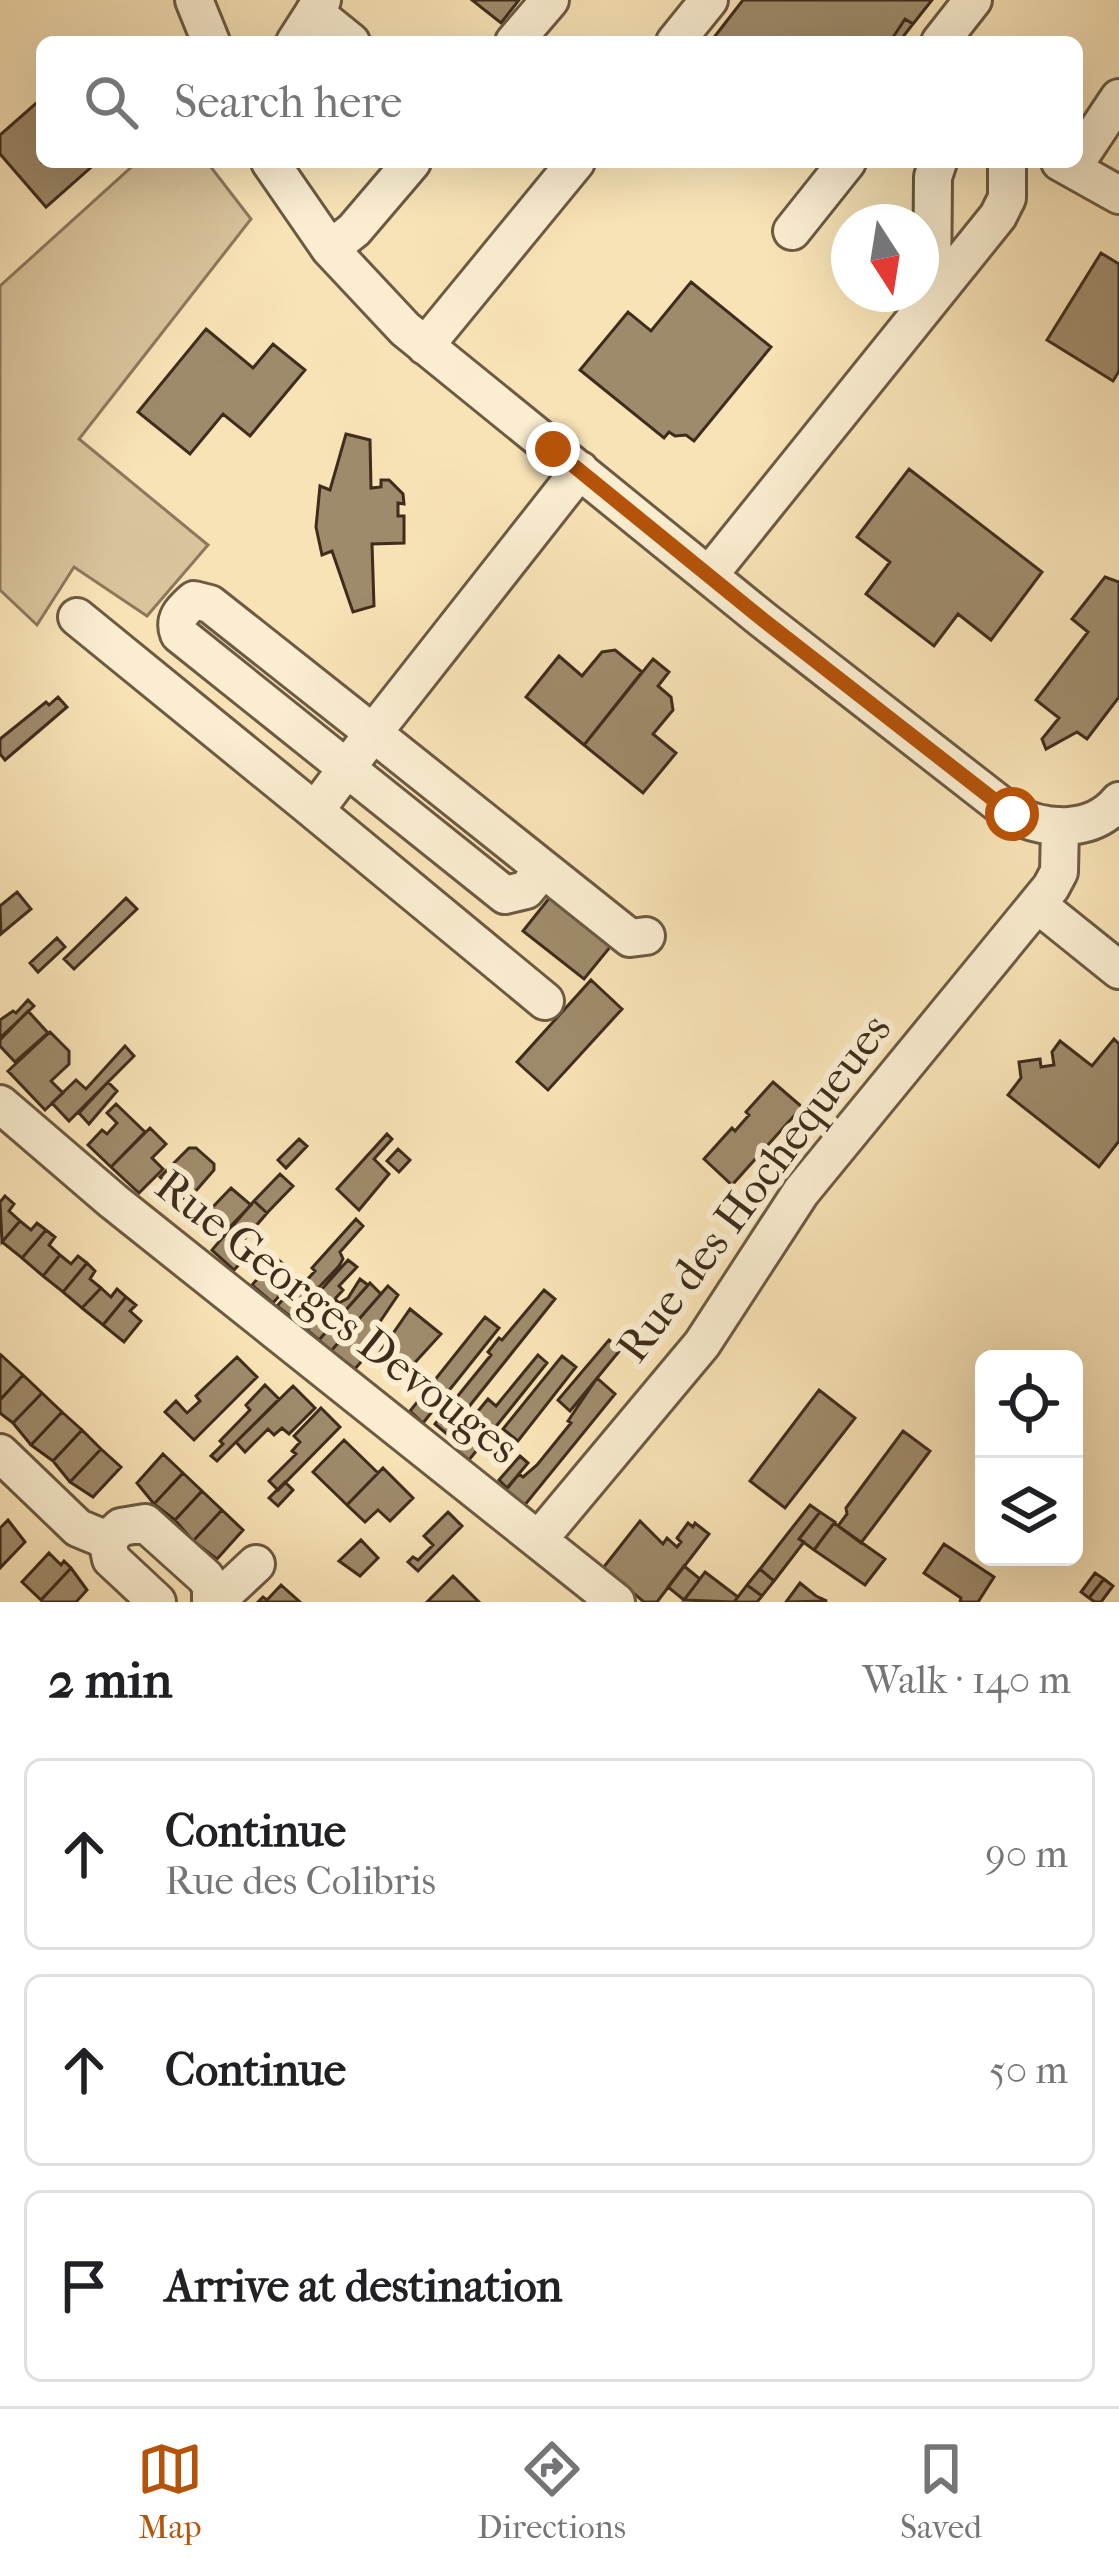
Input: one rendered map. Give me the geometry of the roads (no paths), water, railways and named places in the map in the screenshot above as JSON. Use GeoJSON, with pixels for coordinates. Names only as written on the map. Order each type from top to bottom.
{"type":"FeatureCollection","features":[{"type":"Feature","properties":{"kind":"street"},"geometry":{"type":"LineString","coordinates":[[194,0],[209,36]]}},
{"type":"Feature","properties":{"kind":"street"},"geometry":{"type":"LineString","coordinates":[[519,36],[550,0]]}},
{"type":"Feature","properties":{"kind":"street"},"geometry":{"type":"LineString","coordinates":[[680,36],[710,0]]}},
{"type":"Feature","properties":{"kind":"street"},"geometry":{"type":"LineString","coordinates":[[945,36],[973,0]]}},
{"type":"Feature","properties":{"kind":"street"},"geometry":{"type":"LineString","coordinates":[[310,18],[341,36]]}},
{"type":"Feature","properties":{"kind":"street"},"geometry":{"type":"LineString","coordinates":[[1083,148],[1119,98]]}},
{"type":"Feature","properties":{"kind":"street"},"geometry":{"type":"LineString","coordinates":[[274,168],[330,249],[405,329],[1012,814],[1034,825],[1081,824],[1107,815],[1119,801]]}},
{"type":"Feature","properties":{"kind":"street"},"geometry":{"type":"LineString","coordinates":[[330,249],[354,230],[407,168]]}},
{"type":"Feature","properties":{"kind":"street"},"geometry":{"type":"LineString","coordinates":[[425,346],[571,168]]}},
{"type":"Feature","properties":{"kind":"street"},"geometry":{"type":"LineString","coordinates":[[792,231],[842,168]]}},
{"type":"Feature","properties":{"kind":"street"},"geometry":{"type":"LineString","coordinates":[[933,204],[936,168]]}},
{"type":"Feature","properties":{"kind":"street"},"geometry":{"type":"LineString","coordinates":[[939,287],[998,216],[1007,198],[1007,168]]}},
{"type":"Feature","properties":{"kind":"street"},"geometry":{"type":"LineString","coordinates":[[1079,168],[1119,195]]}},
{"type":"Feature","properties":{"kind":"street"},"geometry":{"type":"LineString","coordinates":[[709,575],[918,312]]}},
{"type":"Feature","properties":{"kind":"street"},"geometry":{"type":"LineString","coordinates":[[315,811],[580,470]]}},
{"type":"Feature","properties":{"kind":"street"},"geometry":{"type":"LineString","coordinates":[[543,868],[526,890],[505,895],[178,634],[180,613],[194,600],[210,604],[543,868],[630,938],[646,936]]}},
{"type":"Feature","properties":{"kind":"street"},"geometry":{"type":"LineString","coordinates":[[76,617],[545,1001]]}},
{"type":"Feature","properties":{"kind":"street","name":"Rue des Hochequeues"},"geometry":{"type":"LineString","coordinates":[[539,1539],[702,1343],[801,1192],[1037,904],[1059,872],[1060,826]]}},
{"type":"Feature","properties":{"kind":"street"},"geometry":{"type":"LineString","coordinates":[[1037,904],[1119,970]]}},
{"type":"Feature","properties":{"kind":"street","name":"Rue Georges Devouges"},"geometry":{"type":"LineString","coordinates":[[0,1104],[113,1201],[616,1602]]}},
{"type":"Feature","properties":{"kind":"street"},"geometry":{"type":"LineString","coordinates":[[0,1453],[78,1528],[107,1540]]}},
{"type":"Feature","properties":{"kind":"street"},"geometry":{"type":"LineString","coordinates":[[107,1540],[121,1527],[146,1522],[205,1577],[211,1599],[224,1594],[256,1564]]}},
{"type":"Feature","properties":{"kind":"street"},"geometry":{"type":"LineString","coordinates":[[107,1540],[111,1559],[157,1602]]}}]}
